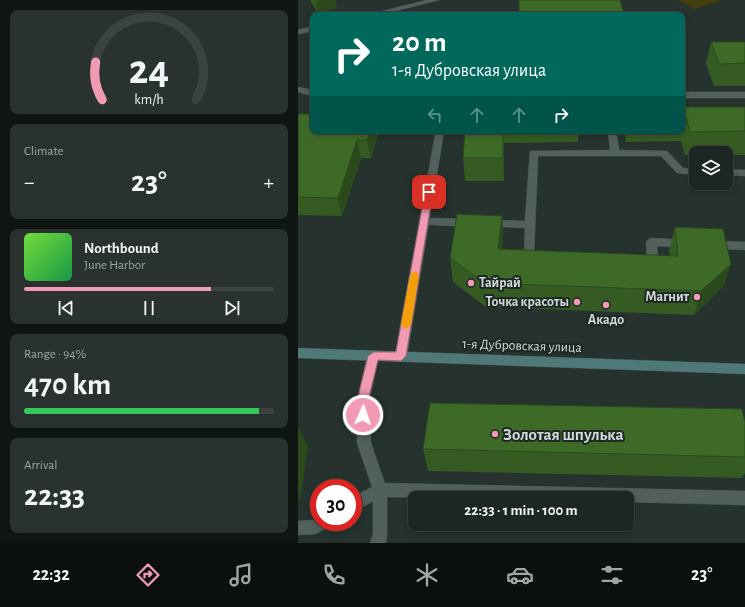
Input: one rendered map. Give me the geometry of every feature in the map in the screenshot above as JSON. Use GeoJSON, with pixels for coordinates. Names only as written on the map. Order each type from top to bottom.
{"type":"FeatureCollection","features":[{"type":"Feature","properties":{"kind":"main road","name":"1-я Дубровская улица"},"geometry":{"type":"LineString","coordinates":[[298,353],[745,369]]}},
{"type":"Feature","properties":{"kind":"street"},"geometry":{"type":"LineString","coordinates":[[382,12],[424,1],[436,0]]}},
{"type":"Feature","properties":{"kind":"street"},"geometry":{"type":"LineString","coordinates":[[298,32],[310,30]]}},
{"type":"Feature","properties":{"kind":"street"},"geometry":{"type":"LineString","coordinates":[[298,89],[310,92]]}},
{"type":"Feature","properties":{"kind":"street"},"geometry":{"type":"LineString","coordinates":[[685,95],[745,95]]}},
{"type":"Feature","properties":{"kind":"street"},"geometry":{"type":"LineString","coordinates":[[401,356],[439,134]]}},
{"type":"Feature","properties":{"kind":"street"},"geometry":{"type":"LineString","coordinates":[[612,134],[615,153]]}},
{"type":"Feature","properties":{"kind":"street"},"geometry":{"type":"LineString","coordinates":[[552,256],[529,255],[533,153],[664,153],[680,171],[689,172]]}},
{"type":"Feature","properties":{"kind":"street"},"geometry":{"type":"LineString","coordinates":[[733,172],[745,173]]}},
{"type":"Feature","properties":{"kind":"street"},"geometry":{"type":"LineString","coordinates":[[424,222],[531,225]]}},
{"type":"Feature","properties":{"kind":"street"},"geometry":{"type":"LineString","coordinates":[[630,259],[653,260],[651,242],[745,246]]}},
{"type":"Feature","properties":{"kind":"street"},"geometry":{"type":"LineString","coordinates":[[374,356],[363,401],[364,443],[380,490],[380,534],[378,543]]}},
{"type":"Feature","properties":{"kind":"street"},"geometry":{"type":"LineString","coordinates":[[362,500],[380,490],[745,498]]}},
{"type":"Feature","properties":{"kind":"street"},"geometry":{"type":"LineString","coordinates":[[298,528],[310,527]]}},
{"type":"Feature","properties":{"kind":"shaded area"},"geometry":{"type":"Polygon","coordinates":[[[678,0],[718,0],[720,1],[694,9],[678,0]]]}},
{"type":"Feature","properties":{"kind":"building"},"geometry":{"type":"Polygon","coordinates":[[[314,0],[325,0],[316,2],[314,0]]]}},
{"type":"Feature","properties":{"kind":"building"},"geometry":{"type":"Polygon","coordinates":[[[519,0],[620,0],[623,12],[519,12],[519,0]]]}},
{"type":"Feature","properties":{"kind":"building"},"geometry":{"type":"Polygon","coordinates":[[[711,42],[745,42],[745,63],[719,64],[711,42]]]}},
{"type":"Feature","properties":{"kind":"building"},"geometry":{"type":"Polygon","coordinates":[[[685,107],[745,107],[745,131],[690,132],[685,114],[685,107]]]}},
{"type":"Feature","properties":{"kind":"building"},"geometry":{"type":"Polygon","coordinates":[[[299,114],[310,114],[310,134],[369,134],[367,140],[357,140],[338,198],[298,197],[299,114]]]}},
{"type":"Feature","properties":{"kind":"building"},"geometry":{"type":"Polygon","coordinates":[[[465,134],[503,134],[503,158],[463,158],[465,134]]]}},
{"type":"Feature","properties":{"kind":"building"},"geometry":{"type":"Polygon","coordinates":[[[457,214],[502,216],[498,249],[678,256],[675,227],[723,229],[731,264],[701,291],[484,283],[450,258],[457,214]]]}},
{"type":"Feature","properties":{"kind":"building"},"geometry":{"type":"Polygon","coordinates":[[[430,403],[742,409],[745,422],[745,457],[423,449],[430,403]]]}},
{"type":"Feature","properties":{"kind":"slow traffic"},"geometry":{"type":"LineString","coordinates":[[406,325],[415,275]]}},
{"type":"Feature","properties":{"kind":"place","name":"Тайрай"},"geometry":{"type":"Point","coordinates":[471,283]}},
{"type":"Feature","properties":{"kind":"place","name":"Магнит"},"geometry":{"type":"Point","coordinates":[697,297]}},
{"type":"Feature","properties":{"kind":"place","name":"Точка красоты"},"geometry":{"type":"Point","coordinates":[577,302]}},
{"type":"Feature","properties":{"kind":"place","name":"Акадо"},"geometry":{"type":"Point","coordinates":[606,305]}},
{"type":"Feature","properties":{"kind":"place","name":"Золотая шпулька"},"geometry":{"type":"Point","coordinates":[495,434]}},
{"type":"Feature","properties":{"kind":"route"},"geometry":{"type":"LineString","coordinates":[[363,415],[363,401],[374,356],[401,356],[429,192]]}}]}
